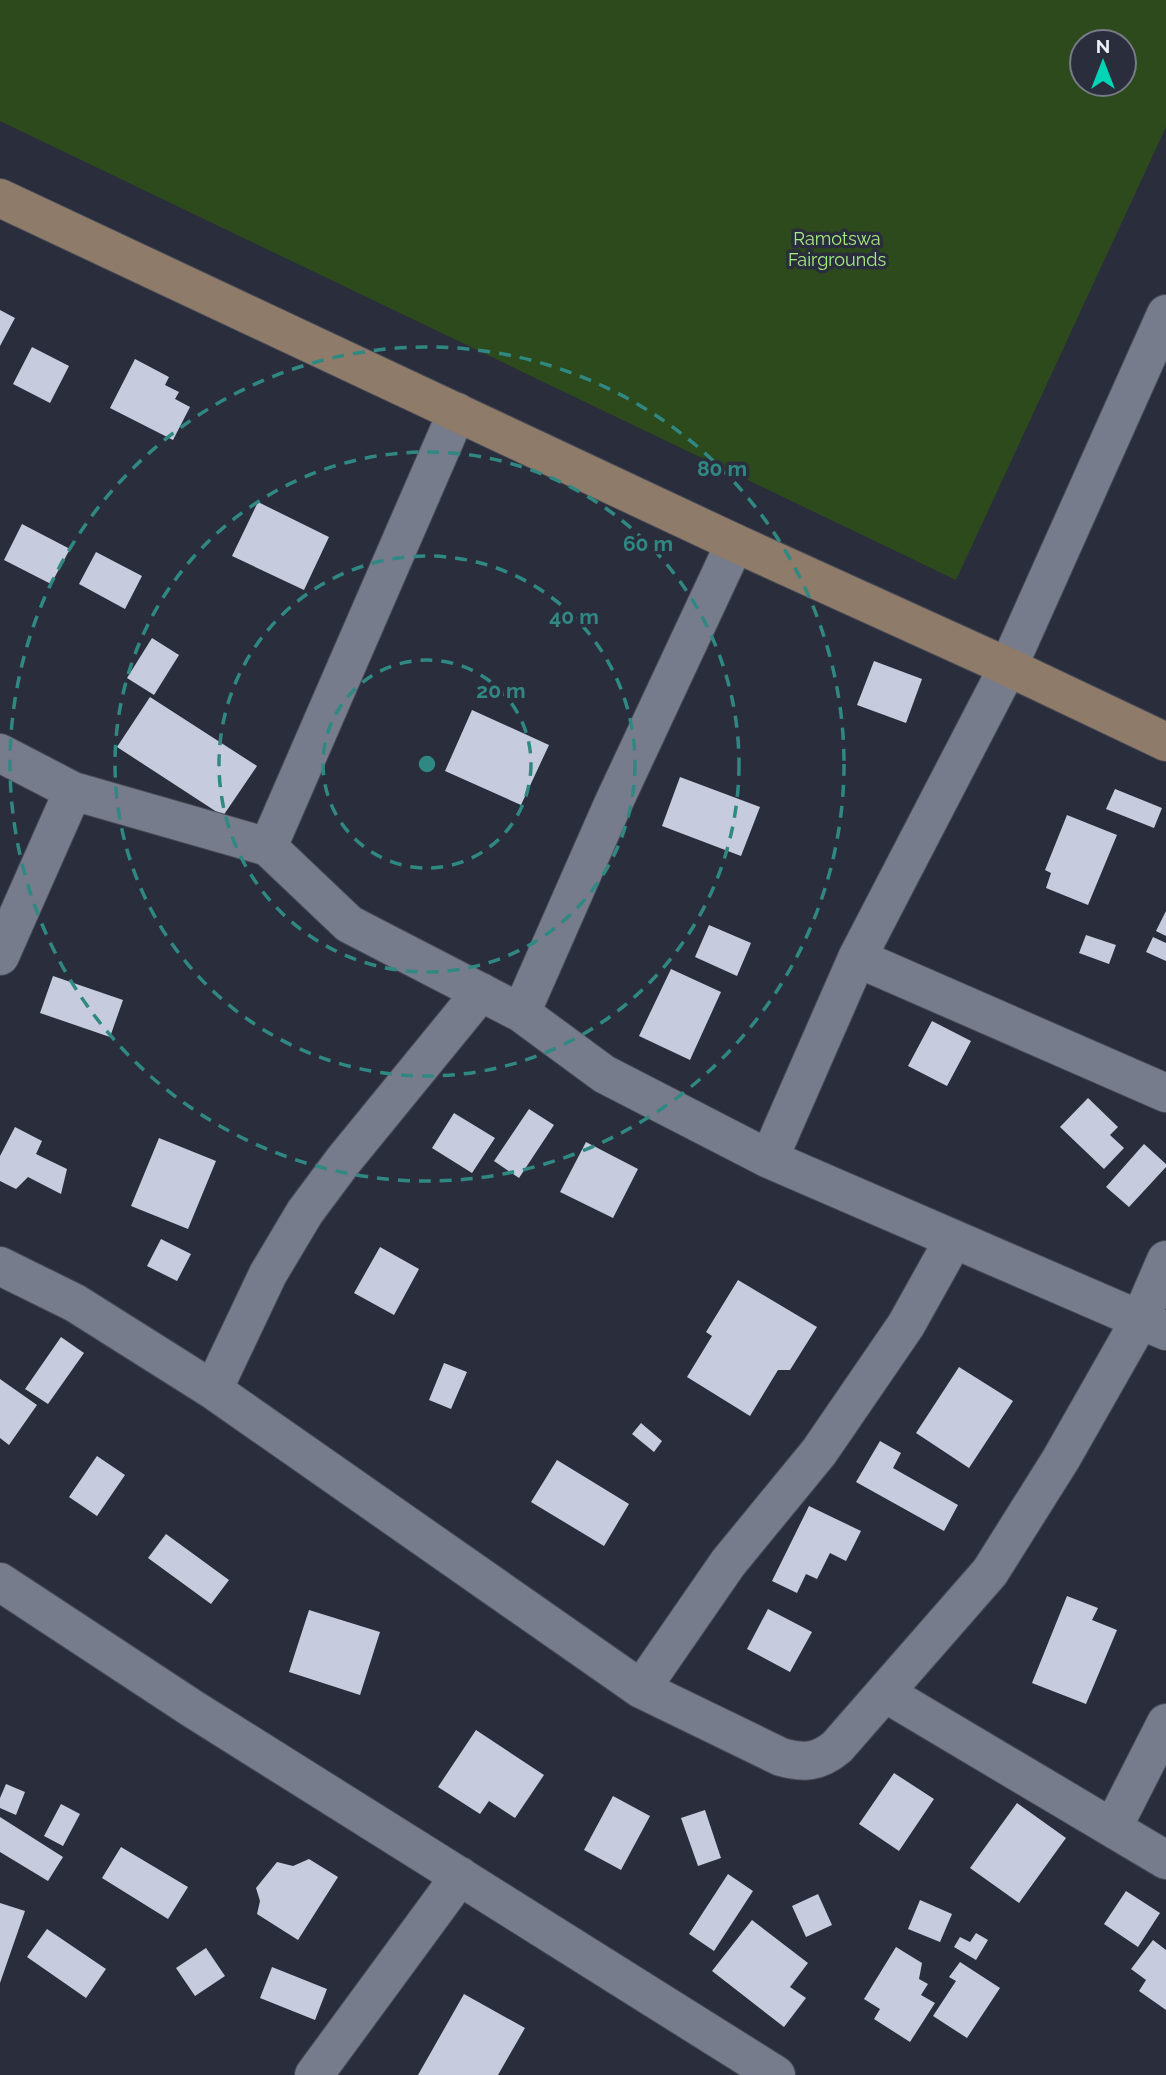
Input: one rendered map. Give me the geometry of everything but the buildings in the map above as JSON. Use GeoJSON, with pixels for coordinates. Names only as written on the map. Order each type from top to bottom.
{"type":"FeatureCollection","features":[{"type":"Feature","properties":{"kind":"street"},"geometry":{"type":"LineString","coordinates":[[0,198],[1166,742]]}},
{"type":"Feature","properties":{"kind":"street"},"geometry":{"type":"LineString","coordinates":[[769,1159],[857,958],[1008,667],[1166,314]]}},
{"type":"Feature","properties":{"kind":"street"},"geometry":{"type":"LineString","coordinates":[[268,848],[457,412]]}},
{"type":"Feature","properties":{"kind":"street"},"geometry":{"type":"LineString","coordinates":[[521,1013],[613,804],[735,543]]}},
{"type":"Feature","properties":{"kind":"street"},"geometry":{"type":"LineString","coordinates":[[0,753],[73,791],[268,848],[349,924],[521,1013],[604,1074],[769,1159],[1153,1326]]}},
{"type":"Feature","properties":{"kind":"street"},"geometry":{"type":"LineString","coordinates":[[0,956],[73,791]]}},
{"type":"Feature","properties":{"kind":"street"},"geometry":{"type":"LineString","coordinates":[[857,958],[1166,1093]]}},
{"type":"Feature","properties":{"kind":"street"},"geometry":{"type":"LineString","coordinates":[[214,1390],[268,1274],[304,1212],[481,992]]}},
{"type":"Feature","properties":{"kind":"street"},"geometry":{"type":"LineString","coordinates":[[641,1689],[728,1563],[819,1452],[906,1325],[954,1239]]}},
{"type":"Feature","properties":{"kind":"street"},"geometry":{"type":"LineString","coordinates":[[0,1266],[75,1303],[214,1390],[641,1689],[781,1757],[798,1762],[813,1761],[826,1756],[885,1693],[990,1572],[1061,1459],[1153,1326],[1166,1260]]}},
{"type":"Feature","properties":{"kind":"street"},"geometry":{"type":"LineString","coordinates":[[0,1582],[193,1709],[776,2075]]}},
{"type":"Feature","properties":{"kind":"street"},"geometry":{"type":"LineString","coordinates":[[885,1693],[1113,1826],[1166,1860]]}},
{"type":"Feature","properties":{"kind":"street"},"geometry":{"type":"LineString","coordinates":[[1113,1826],[1166,1723]]}},
{"type":"Feature","properties":{"kind":"street"},"geometry":{"type":"LineString","coordinates":[[314,2075],[460,1876]]}},
{"type":"Feature","properties":{"kind":"green space","name":"Ramotswa Fairgrounds"},"geometry":{"type":"Polygon","coordinates":[[[0,0],[1166,0],[1166,127],[956,580],[0,121],[0,0]]]}}]}
